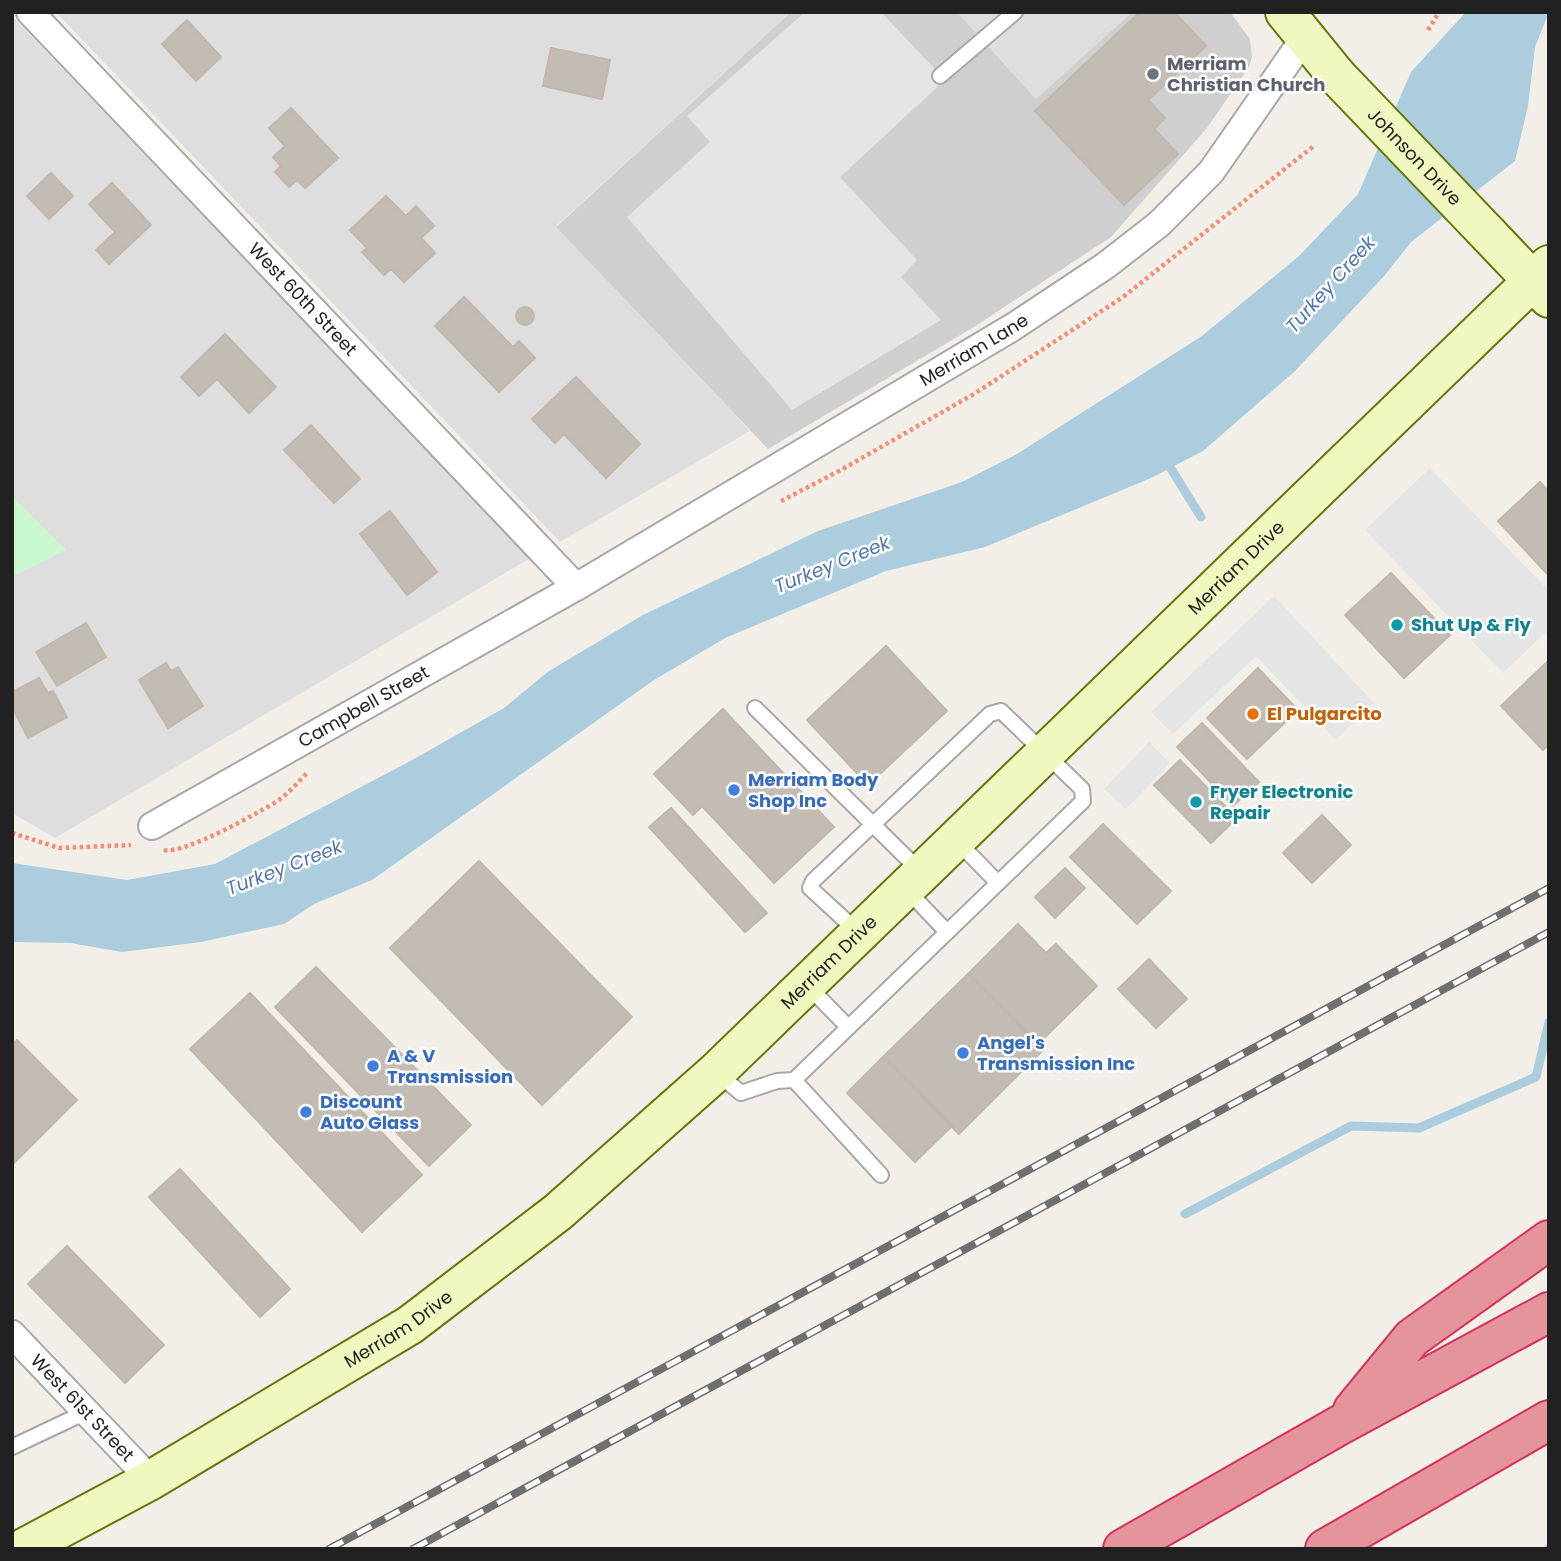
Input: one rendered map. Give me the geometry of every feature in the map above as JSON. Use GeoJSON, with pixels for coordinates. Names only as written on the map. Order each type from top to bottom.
{"type":"FeatureCollection","features":[{"type":"Feature","properties":{"kind":"highway"},"geometry":{"type":"LineString","coordinates":[[1340,1425],[1412,1338],[1549,1240]]}},
{"type":"Feature","properties":{"kind":"highway"},"geometry":{"type":"LineString","coordinates":[[1123,1549],[1340,1425],[1549,1312]]}},
{"type":"Feature","properties":{"kind":"highway"},"geometry":{"type":"LineString","coordinates":[[1325,1549],[1549,1420]]}},
{"type":"Feature","properties":{"kind":"main road","name":"Johnson Drive"},"geometry":{"type":"LineString","coordinates":[[1295,25],[1337,76],[1490,236],[1543,281]]}},
{"type":"Feature","properties":{"kind":"main road","name":"Merriam Drive"},"geometry":{"type":"LineString","coordinates":[[22,1549],[151,1480],[410,1325],[558,1212],[716,1072],[1044,754],[1543,281]]}},
{"type":"Feature","properties":{"kind":"street","name":"West 60th Street"},"geometry":{"type":"LineString","coordinates":[[30,12],[576,587]]}},
{"type":"Feature","properties":{"kind":"street","name":"Merriam Lane"},"geometry":{"type":"LineString","coordinates":[[576,587],[1013,327],[1105,265],[1159,224],[1211,172],[1295,25]]}},
{"type":"Feature","properties":{"kind":"street","name":"Campbell Street"},"geometry":{"type":"LineString","coordinates":[[152,826],[576,587]]}},
{"type":"Feature","properties":{"kind":"street","name":"West 61st Street"},"geometry":{"type":"LineString","coordinates":[[12,1334],[151,1480]]}},
{"type":"Feature","properties":{"kind":"lane"},"geometry":{"type":"LineString","coordinates":[[940,76],[1015,12]]}},
{"type":"Feature","properties":{"kind":"lane"},"geometry":{"type":"LineString","coordinates":[[755,708],[872,825],[914,881],[947,932]]}},
{"type":"Feature","properties":{"kind":"lane"},"geometry":{"type":"LineString","coordinates":[[716,1072],[741,1093],[776,1081],[794,1080],[1083,801],[1082,789],[1001,711],[990,714],[813,881],[810,888],[860,934]]}},
{"type":"Feature","properties":{"kind":"lane"},"geometry":{"type":"LineString","coordinates":[[956,840],[998,883]]}},
{"type":"Feature","properties":{"kind":"lane"},"geometry":{"type":"LineString","coordinates":[[807,985],[848,1027]]}},
{"type":"Feature","properties":{"kind":"lane"},"geometry":{"type":"LineString","coordinates":[[794,1080],[881,1175]]}},
{"type":"Feature","properties":{"kind":"lane"},"geometry":{"type":"LineString","coordinates":[[12,1447],[86,1412]]}},
{"type":"Feature","properties":{"kind":"path"},"geometry":{"type":"LineString","coordinates":[[1428,30],[1439,12]]}},
{"type":"Feature","properties":{"kind":"shaded area"},"geometry":{"type":"Polygon","coordinates":[[[56,12],[791,12],[556,226],[750,431],[560,542],[56,12]]]}},
{"type":"Feature","properties":{"kind":"shaded area"},"geometry":{"type":"Polygon","coordinates":[[[791,12],[957,12],[1036,99],[1132,12],[1230,12],[1250,39],[1252,57],[1249,67],[1207,128],[1111,237],[974,327],[768,449],[556,227],[791,12]]]}},
{"type":"Feature","properties":{"kind":"shaded area"},"geometry":{"type":"Polygon","coordinates":[[[805,12],[881,12],[945,80],[840,177],[917,260],[901,277],[941,320],[792,410],[627,217],[710,142],[687,116],[805,12]]]}},
{"type":"Feature","properties":{"kind":"shaded area"},"geometry":{"type":"Polygon","coordinates":[[[957,12],[1132,12],[1036,99],[957,12]]]}},
{"type":"Feature","properties":{"kind":"shaded area"},"geometry":{"type":"Polygon","coordinates":[[[12,16],[529,559],[55,838],[12,813],[12,576],[66,550],[12,496],[12,16]]]}},
{"type":"Feature","properties":{"kind":"shaded area"},"geometry":{"type":"Polygon","coordinates":[[[1430,468],[1549,591],[1549,629],[1503,673],[1365,530],[1430,468]]]}},
{"type":"Feature","properties":{"kind":"shaded area"},"geometry":{"type":"Polygon","coordinates":[[[1274,596],[1374,703],[1336,740],[1256,656],[1173,734],[1151,712],[1274,596]]]}},
{"type":"Feature","properties":{"kind":"shaded area"},"geometry":{"type":"Polygon","coordinates":[[[1149,742],[1170,763],[1126,809],[1104,789],[1149,742]]]}},
{"type":"Feature","properties":{"kind":"green space"},"geometry":{"type":"Polygon","coordinates":[[[12,496],[66,550],[12,576],[12,496]]]}},
{"type":"Feature","properties":{"kind":"water","name":"Turkey Creek"},"geometry":{"type":"Polygon","coordinates":[[[1466,12],[1549,12],[1535,47],[1528,106],[1515,161],[1411,242],[1385,275],[1295,371],[1203,451],[1151,478],[985,547],[886,571],[727,637],[654,680],[372,880],[314,904],[284,924],[201,942],[122,952],[71,943],[12,942],[12,863],[127,880],[215,864],[414,759],[504,708],[549,671],[643,615],[818,531],[962,482],[1017,454],[1202,336],[1299,256],[1358,194],[1411,72],[1466,12]]]}},
{"type":"Feature","properties":{"kind":"building"},"geometry":{"type":"Polygon","coordinates":[[[1140,12],[1174,12],[1206,46],[1148,100],[1165,118],[1154,129],[1178,154],[1124,205],[1035,111],[1140,12]]]}},
{"type":"Feature","properties":{"kind":"building"},"geometry":{"type":"Polygon","coordinates":[[[187,20],[221,57],[196,81],[162,44],[187,20]]]}},
{"type":"Feature","properties":{"kind":"building"},"geometry":{"type":"Polygon","coordinates":[[[551,48],[610,60],[602,99],[543,86],[551,48]]]}},
{"type":"Feature","properties":{"kind":"building"},"geometry":{"type":"Polygon","coordinates":[[[291,108],[338,158],[305,188],[297,180],[289,187],[275,172],[281,166],[273,157],[285,146],[269,128],[291,108]]]}},
{"type":"Feature","properties":{"kind":"building"},"geometry":{"type":"Polygon","coordinates":[[[51,173],[73,196],[49,219],[27,196],[51,173]]]}},
{"type":"Feature","properties":{"kind":"building"},"geometry":{"type":"Polygon","coordinates":[[[112,183],[151,225],[109,264],[96,250],[115,232],[89,204],[112,183]]]}},
{"type":"Feature","properties":{"kind":"building"},"geometry":{"type":"Polygon","coordinates":[[[386,196],[406,216],[416,206],[434,226],[421,238],[435,253],[404,282],[391,269],[384,275],[362,252],[367,248],[350,230],[386,196]]]}},
{"type":"Feature","properties":{"kind":"building"},"geometry":{"type":"Polygon","coordinates":[[[464,297],[513,347],[519,341],[535,358],[499,392],[435,326],[464,297]]]}},
{"type":"Feature","properties":{"kind":"building"},"geometry":{"type":"Polygon","coordinates":[[[521,307],[529,307],[534,316],[532,323],[521,325],[516,320],[516,312],[521,307]]]}},
{"type":"Feature","properties":{"kind":"building"},"geometry":{"type":"Polygon","coordinates":[[[225,334],[276,387],[249,413],[217,379],[199,396],[181,377],[225,334]]]}},
{"type":"Feature","properties":{"kind":"building"},"geometry":{"type":"Polygon","coordinates":[[[576,377],[640,444],[606,478],[564,434],[555,443],[532,419],[576,377]]]}},
{"type":"Feature","properties":{"kind":"building"},"geometry":{"type":"Polygon","coordinates":[[[311,425],[360,479],[334,503],[284,450],[311,425]]]}},
{"type":"Feature","properties":{"kind":"building"},"geometry":{"type":"Polygon","coordinates":[[[1540,482],[1549,492],[1549,576],[1498,521],[1540,482]]]}},
{"type":"Feature","properties":{"kind":"building"},"geometry":{"type":"Polygon","coordinates":[[[390,511],[437,572],[407,595],[360,534],[390,511]]]}},
{"type":"Feature","properties":{"kind":"building","name":"Shut Up & Fly"},"geometry":{"type":"Polygon","coordinates":[[[1391,573],[1450,635],[1404,678],[1345,615],[1391,573]]]}},
{"type":"Feature","properties":{"kind":"building"},"geometry":{"type":"Polygon","coordinates":[[[86,623],[106,657],[57,686],[36,652],[86,623]]]}},
{"type":"Feature","properties":{"kind":"building"},"geometry":{"type":"Polygon","coordinates":[[[886,646],[947,711],[868,785],[807,720],[886,646]]]}},
{"type":"Feature","properties":{"kind":"building"},"geometry":{"type":"Polygon","coordinates":[[[1549,660],[1549,744],[1543,750],[1501,706],[1549,660]]]}},
{"type":"Feature","properties":{"kind":"building"},"geometry":{"type":"Polygon","coordinates":[[[166,663],[171,671],[178,667],[203,706],[168,728],[139,680],[166,663]]]}},
{"type":"Feature","properties":{"kind":"building","name":"El Pulgarcito"},"geometry":{"type":"Polygon","coordinates":[[[1258,668],[1298,710],[1247,759],[1207,718],[1258,668]]]}},
{"type":"Feature","properties":{"kind":"building"},"geometry":{"type":"Polygon","coordinates":[[[39,678],[48,693],[53,691],[67,717],[28,738],[12,707],[12,692],[39,678]]]}},
{"type":"Feature","properties":{"kind":"building","name":"Merriam Body Shop Inc"},"geometry":{"type":"Polygon","coordinates":[[[723,709],[834,827],[774,883],[702,806],[693,815],[654,774],[723,709]]]}},
{"type":"Feature","properties":{"kind":"building"},"geometry":{"type":"Polygon","coordinates":[[[1202,723],[1259,782],[1233,806],[1177,747],[1202,723]]]}},
{"type":"Feature","properties":{"kind":"building","name":"Fryer Electronic Repair"},"geometry":{"type":"Polygon","coordinates":[[[1180,760],[1237,818],[1211,843],[1154,785],[1180,760]]]}},
{"type":"Feature","properties":{"kind":"building"},"geometry":{"type":"Polygon","coordinates":[[[671,808],[767,913],[745,932],[649,827],[671,808]]]}},
{"type":"Feature","properties":{"kind":"building"},"geometry":{"type":"Polygon","coordinates":[[[1322,815],[1351,845],[1312,883],[1283,853],[1322,815]]]}},
{"type":"Feature","properties":{"kind":"building"},"geometry":{"type":"Polygon","coordinates":[[[1103,824],[1171,891],[1137,924],[1070,857],[1103,824]]]}},
{"type":"Feature","properties":{"kind":"building"},"geometry":{"type":"Polygon","coordinates":[[[479,861],[632,1017],[542,1105],[390,948],[479,861]]]}},
{"type":"Feature","properties":{"kind":"building"},"geometry":{"type":"Polygon","coordinates":[[[1065,868],[1085,888],[1055,918],[1035,897],[1065,868]]]}},
{"type":"Feature","properties":{"kind":"building"},"geometry":{"type":"Polygon","coordinates":[[[1018,924],[1046,953],[1056,944],[1097,986],[1038,1044],[968,974],[1018,924]]]}},
{"type":"Feature","properties":{"kind":"building"},"geometry":{"type":"Polygon","coordinates":[[[1149,959],[1187,999],[1156,1028],[1118,989],[1149,959]]]}},
{"type":"Feature","properties":{"kind":"building","name":"A & V Transmission"},"geometry":{"type":"Polygon","coordinates":[[[316,967],[471,1125],[429,1166],[275,1007],[316,967]]]}},
{"type":"Feature","properties":{"kind":"building","name":"Angel's Transmission Inc"},"geometry":{"type":"Polygon","coordinates":[[[968,974],[1043,1050],[959,1134],[883,1057],[968,974]]]}},
{"type":"Feature","properties":{"kind":"building","name":"Discount Auto Glass"},"geometry":{"type":"Polygon","coordinates":[[[250,993],[422,1175],[362,1232],[190,1049],[250,993]]]}},
{"type":"Feature","properties":{"kind":"building"},"geometry":{"type":"Polygon","coordinates":[[[17,1040],[77,1100],[12,1165],[12,1045],[17,1040]]]}},
{"type":"Feature","properties":{"kind":"building"},"geometry":{"type":"Polygon","coordinates":[[[883,1057],[952,1126],[915,1162],[847,1093],[883,1057]]]}},
{"type":"Feature","properties":{"kind":"building"},"geometry":{"type":"Polygon","coordinates":[[[180,1169],[290,1289],[260,1317],[149,1197],[180,1169]]]}},
{"type":"Feature","properties":{"kind":"building"},"geometry":{"type":"Polygon","coordinates":[[[67,1246],[164,1345],[125,1383],[28,1284],[67,1246]]]}},
{"type":"Feature","properties":{"kind":"waterway"},"geometry":{"type":"LineString","coordinates":[[1165,459],[1201,517]]}},
{"type":"Feature","properties":{"kind":"waterway"},"geometry":{"type":"LineString","coordinates":[[1185,1214],[1351,1126],[1419,1128],[1536,1077],[1549,1022]]}},
{"type":"Feature","properties":{"kind":"railway"},"geometry":{"type":"LineString","coordinates":[[329,1549],[1549,888]]}},
{"type":"Feature","properties":{"kind":"railway"},"geometry":{"type":"LineString","coordinates":[[413,1549],[1549,932]]}},
{"type":"Feature","properties":{"kind":"place","name":"Merriam Christian Church"},"geometry":{"type":"Point","coordinates":[1153,74]}},
{"type":"Feature","properties":{"kind":"place","name":"Shut Up & Fly"},"geometry":{"type":"Point","coordinates":[1397,625]}},
{"type":"Feature","properties":{"kind":"place","name":"El Pulgarcito"},"geometry":{"type":"Point","coordinates":[1253,714]}},
{"type":"Feature","properties":{"kind":"place","name":"Merriam Body Shop Inc"},"geometry":{"type":"Point","coordinates":[734,790]}},
{"type":"Feature","properties":{"kind":"place","name":"Fryer Electronic Repair"},"geometry":{"type":"Point","coordinates":[1196,802]}},
{"type":"Feature","properties":{"kind":"place","name":"Angel's Transmission Inc"},"geometry":{"type":"Point","coordinates":[963,1053]}},
{"type":"Feature","properties":{"kind":"place","name":"A & V Transmission"},"geometry":{"type":"Point","coordinates":[373,1066]}},
{"type":"Feature","properties":{"kind":"place","name":"Discount Auto Glass"},"geometry":{"type":"Point","coordinates":[306,1112]}}]}
